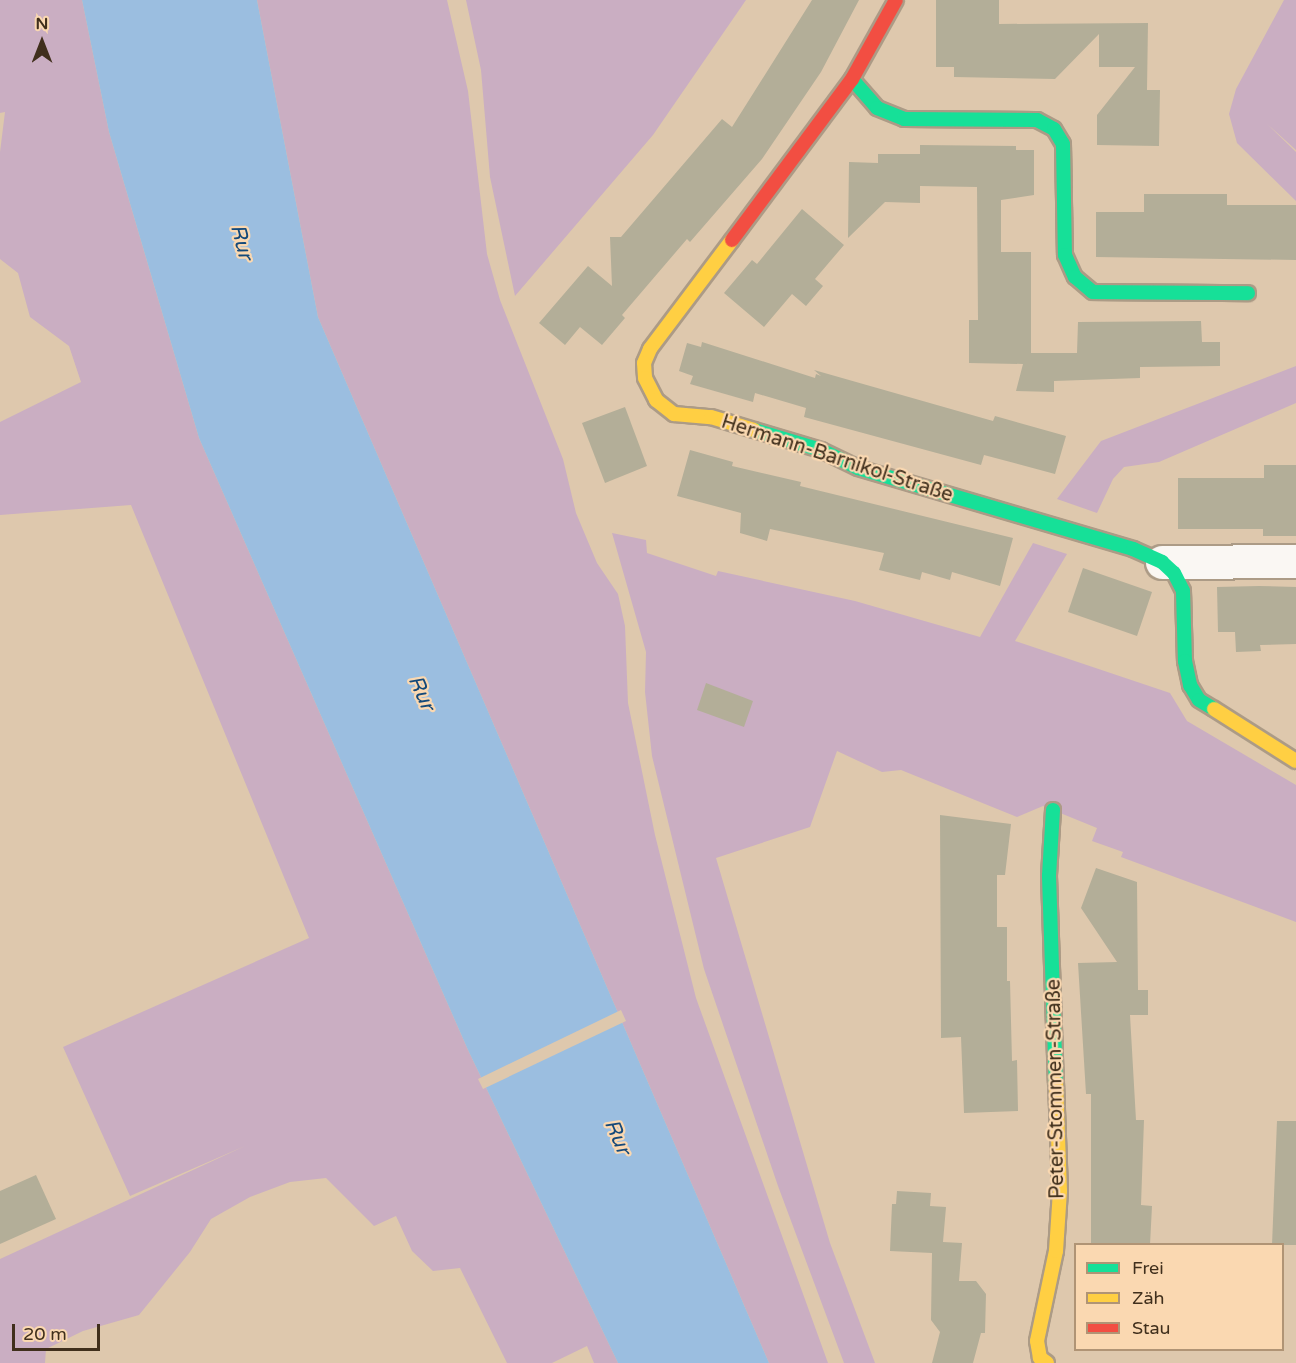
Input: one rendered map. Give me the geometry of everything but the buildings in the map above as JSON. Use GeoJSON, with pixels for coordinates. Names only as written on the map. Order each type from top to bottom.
{"type":"FeatureCollection","features":[{"type":"Feature","properties":{"kind":"street","name":"Hermann-Barnikol-Straße"},"geometry":{"type":"LineString","coordinates":[[896,0],[852,79],[650,349],[644,363],[645,378],[656,399],[674,414],[711,417],[821,450],[858,468],[1133,549],[1162,562],[1174,573],[1183,591],[1185,661],[1190,685],[1199,700],[1296,761]]}},
{"type":"Feature","properties":{"kind":"street"},"geometry":{"type":"LineString","coordinates":[[852,79],[877,108],[904,119],[1037,120],[1054,129],[1063,144],[1065,255],[1075,277],[1093,292],[1248,293]]}},
{"type":"Feature","properties":{"kind":"street"},"geometry":{"type":"LineString","coordinates":[[1162,562],[1296,561]]}},
{"type":"Feature","properties":{"kind":"street","name":"Peter-Stommen-Straße"},"geometry":{"type":"LineString","coordinates":[[1047,1363],[1040,1358],[1037,1341],[1056,1251],[1060,1180],[1049,885],[1053,810]]}},
{"type":"Feature","properties":{"kind":"shaded area"},"geometry":{"type":"Polygon","coordinates":[[[0,0],[82,0],[109,132],[199,438],[468,1050],[618,1363],[594,1363],[587,1346],[552,1363],[507,1363],[460,1268],[433,1271],[412,1251],[396,1216],[374,1226],[326,1178],[290,1182],[250,1197],[211,1219],[190,1252],[139,1315],[83,1331],[46,1349],[45,1363],[0,1363],[0,1259],[245,1146],[130,1196],[63,1047],[309,938],[131,505],[0,515],[0,422],[81,382],[69,346],[30,317],[18,273],[0,259],[0,152],[5,112],[0,113],[0,0]]]}},
{"type":"Feature","properties":{"kind":"shaded area"},"geometry":{"type":"Polygon","coordinates":[[[257,0],[447,0],[468,91],[487,254],[500,300],[563,459],[576,513],[597,563],[618,594],[625,626],[628,703],[655,835],[696,998],[828,1363],[769,1363],[318,317],[257,0]]]}},
{"type":"Feature","properties":{"kind":"shaded area"},"geometry":{"type":"Polygon","coordinates":[[[466,0],[746,0],[653,135],[515,296],[490,177],[481,70],[466,0]]]}},
{"type":"Feature","properties":{"kind":"shaded area"},"geometry":{"type":"Polygon","coordinates":[[[1284,0],[1296,0],[1296,150],[1266,123],[1296,152],[1296,201],[1237,143],[1229,114],[1236,89],[1284,0]]]}},
{"type":"Feature","properties":{"kind":"shaded area"},"geometry":{"type":"Polygon","coordinates":[[[1296,366],[1296,403],[1159,462],[1124,467],[1113,479],[1097,513],[1057,499],[1101,441],[1296,366]]]}},
{"type":"Feature","properties":{"kind":"shaded area"},"geometry":{"type":"Polygon","coordinates":[[[612,533],[646,540],[647,553],[716,576],[718,571],[855,601],[980,637],[1033,543],[1067,554],[1015,641],[1170,693],[1187,721],[1296,785],[1296,922],[1121,857],[1123,852],[1092,841],[1097,828],[1043,806],[1017,817],[901,770],[882,772],[837,751],[810,827],[716,858],[830,1243],[875,1363],[844,1363],[778,1186],[704,969],[652,756],[645,692],[646,652],[612,533]]]}},
{"type":"Feature","properties":{"kind":"water","name":"Rur"},"geometry":{"type":"Polygon","coordinates":[[[82,0],[257,0],[318,317],[769,1363],[618,1363],[468,1050],[199,438],[109,132],[82,0]]]}},
{"type":"Feature","properties":{"kind":"pier"},"geometry":{"type":"Polygon","coordinates":[[[621,1010],[626,1021],[483,1089],[478,1079],[621,1010]]]}},
{"type":"Feature","properties":{"kind":"traffic: fast"},"geometry":{"type":"LineString","coordinates":[[852,79],[877,108],[904,119],[1037,120],[1054,129],[1063,144],[1065,255],[1075,277],[1093,292],[1248,293]]}},
{"type":"Feature","properties":{"kind":"traffic: fast"},"geometry":{"type":"LineString","coordinates":[[754,430],[821,450],[858,468],[1133,549],[1162,562],[1174,573],[1183,591],[1185,661],[1190,685],[1199,700],[1214,709]]}},
{"type":"Feature","properties":{"kind":"traffic: fast"},"geometry":{"type":"LineString","coordinates":[[1053,810],[1049,876],[1056,1083]]}},
{"type":"Feature","properties":{"kind":"traffic: slow"},"geometry":{"type":"LineString","coordinates":[[732,240],[650,349],[644,363],[645,378],[656,400],[674,414],[711,417],[754,430]]}},
{"type":"Feature","properties":{"kind":"traffic: slow"},"geometry":{"type":"LineString","coordinates":[[1214,709],[1296,761]]}},
{"type":"Feature","properties":{"kind":"traffic: slow"},"geometry":{"type":"LineString","coordinates":[[1047,1363],[1040,1358],[1037,1341],[1056,1251],[1060,1191],[1056,1083]]}},
{"type":"Feature","properties":{"kind":"traffic: jam"},"geometry":{"type":"LineString","coordinates":[[732,240],[852,79],[896,0]]}}]}
